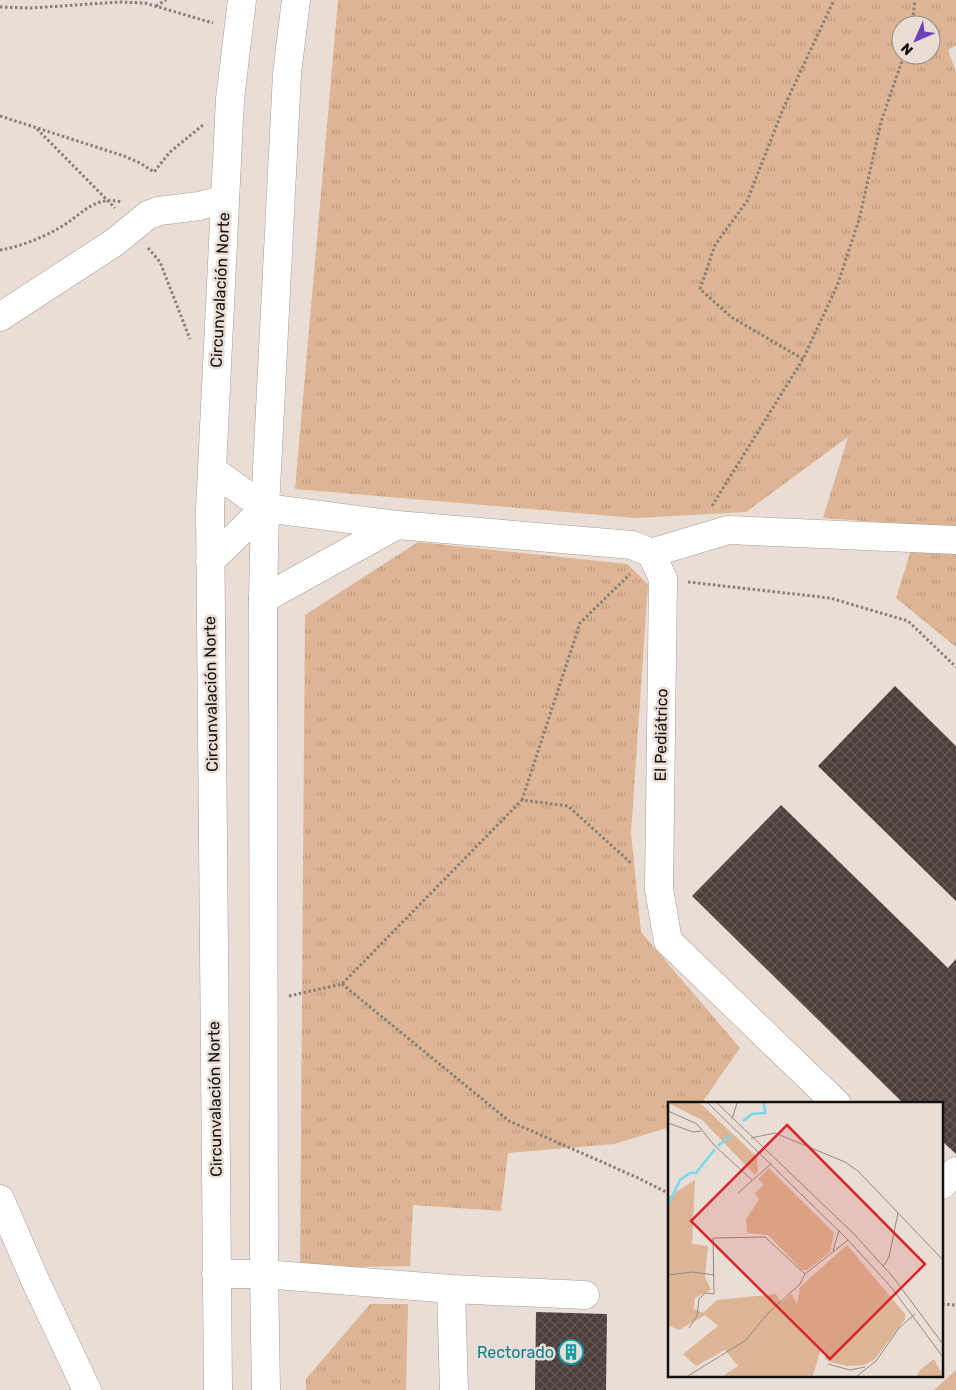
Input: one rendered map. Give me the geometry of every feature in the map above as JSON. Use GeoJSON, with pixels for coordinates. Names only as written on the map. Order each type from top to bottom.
{"type":"FeatureCollection","features":[{"type":"Feature","properties":{"kind":"main road"},"geometry":{"type":"LineString","coordinates":[[266,1390],[264,1274],[264,508],[286,74],[296,0]]}},
{"type":"Feature","properties":{"kind":"main road","name":"Circunvalación Norte"},"geometry":{"type":"LineString","coordinates":[[218,1390],[210,510],[230,106],[241,7]]}},
{"type":"Feature","properties":{"kind":"main road"},"geometry":{"type":"LineString","coordinates":[[0,317],[107,247],[148,215],[159,211],[199,206],[225,200]]}},
{"type":"Feature","properties":{"kind":"main road"},"geometry":{"type":"LineString","coordinates":[[212,470],[264,508],[397,524],[632,545],[650,553],[728,530],[956,540]]}},
{"type":"Feature","properties":{"kind":"main road"},"geometry":{"type":"LineString","coordinates":[[210,561],[264,508]]}},
{"type":"Feature","properties":{"kind":"main road"},"geometry":{"type":"LineString","coordinates":[[263,599],[397,524]]}},
{"type":"Feature","properties":{"kind":"main road","name":"El Pediátrico"},"geometry":{"type":"LineString","coordinates":[[650,553],[663,579],[659,890],[668,941],[835,1102]]}},
{"type":"Feature","properties":{"kind":"main road"},"geometry":{"type":"LineString","coordinates":[[944,1183],[956,1170]]}},
{"type":"Feature","properties":{"kind":"main road"},"geometry":{"type":"LineString","coordinates":[[0,1199],[35,1280],[87,1390]]}},
{"type":"Feature","properties":{"kind":"main road"},"geometry":{"type":"LineString","coordinates":[[216,1274],[264,1274],[451,1289],[585,1295]]}},
{"type":"Feature","properties":{"kind":"main road"},"geometry":{"type":"LineString","coordinates":[[451,1289],[454,1390]]}},
{"type":"Feature","properties":{"kind":"path"},"geometry":{"type":"LineString","coordinates":[[155,6],[166,0]]}},
{"type":"Feature","properties":{"kind":"path"},"geometry":{"type":"LineString","coordinates":[[803,359],[731,317],[700,289],[715,245],[747,201],[783,109],[834,0]]}},
{"type":"Feature","properties":{"kind":"path"},"geometry":{"type":"LineString","coordinates":[[913,15],[914,0]]}},
{"type":"Feature","properties":{"kind":"path"},"geometry":{"type":"LineString","coordinates":[[1,8],[120,2],[145,3],[216,24],[230,21],[241,7]]}},
{"type":"Feature","properties":{"kind":"path"},"geometry":{"type":"LineString","coordinates":[[708,513],[803,359],[837,286],[859,220],[881,122],[901,65]]}},
{"type":"Feature","properties":{"kind":"path"},"geometry":{"type":"LineString","coordinates":[[0,116],[124,156],[154,172],[160,163],[183,141],[230,106]]}},
{"type":"Feature","properties":{"kind":"path"},"geometry":{"type":"LineString","coordinates":[[0,250],[59,229],[87,208],[108,200],[120,202],[148,215]]}},
{"type":"Feature","properties":{"kind":"path"},"geometry":{"type":"LineString","coordinates":[[264,1002],[342,984],[522,800],[580,622],[650,553]]}},
{"type":"Feature","properties":{"kind":"path"},"geometry":{"type":"LineString","coordinates":[[663,579],[830,598],[908,621],[956,666]]}},
{"type":"Feature","properties":{"kind":"path"},"geometry":{"type":"LineString","coordinates":[[522,800],[568,806],[659,890]]}},
{"type":"Feature","properties":{"kind":"path"},"geometry":{"type":"LineString","coordinates":[[342,984],[509,1121],[668,1193]]}},
{"type":"Feature","properties":{"kind":"green space"},"geometry":{"type":"Polygon","coordinates":[[[338,0],[956,0],[956,45],[948,50],[956,72],[956,647],[896,598],[919,525],[823,518],[848,437],[746,512],[636,518],[295,489],[338,0]]]}},
{"type":"Feature","properties":{"kind":"green space"},"geometry":{"type":"Polygon","coordinates":[[[418,542],[627,564],[648,584],[631,833],[641,932],[740,1048],[702,1102],[668,1102],[668,1128],[614,1144],[508,1153],[501,1211],[413,1205],[410,1266],[300,1268],[305,615],[418,542]]]}},
{"type":"Feature","properties":{"kind":"green space"},"geometry":{"type":"Polygon","coordinates":[[[370,1304],[408,1304],[406,1390],[306,1390],[306,1379],[370,1304]]]}},
{"type":"Feature","properties":{"kind":"green space"},"geometry":{"type":"Polygon","coordinates":[[[956,1370],[956,1390],[934,1390],[956,1370]]]}},
{"type":"Feature","properties":{"kind":"building"},"geometry":{"type":"Polygon","coordinates":[[[895,686],[956,746],[956,901],[818,766],[895,686]]]}},
{"type":"Feature","properties":{"kind":"building"},"geometry":{"type":"Polygon","coordinates":[[[781,805],[948,968],[956,959],[956,1154],[944,1143],[944,1102],[902,1102],[692,896],[781,805]]]}},
{"type":"Feature","properties":{"kind":"building","name":"Rectorado"},"geometry":{"type":"Polygon","coordinates":[[[536,1312],[607,1314],[606,1390],[535,1390],[536,1312]]]}},
{"type":"Feature","properties":{"kind":"place","name":"Rectorado"},"geometry":{"type":"Point","coordinates":[571,1352]}}]}
